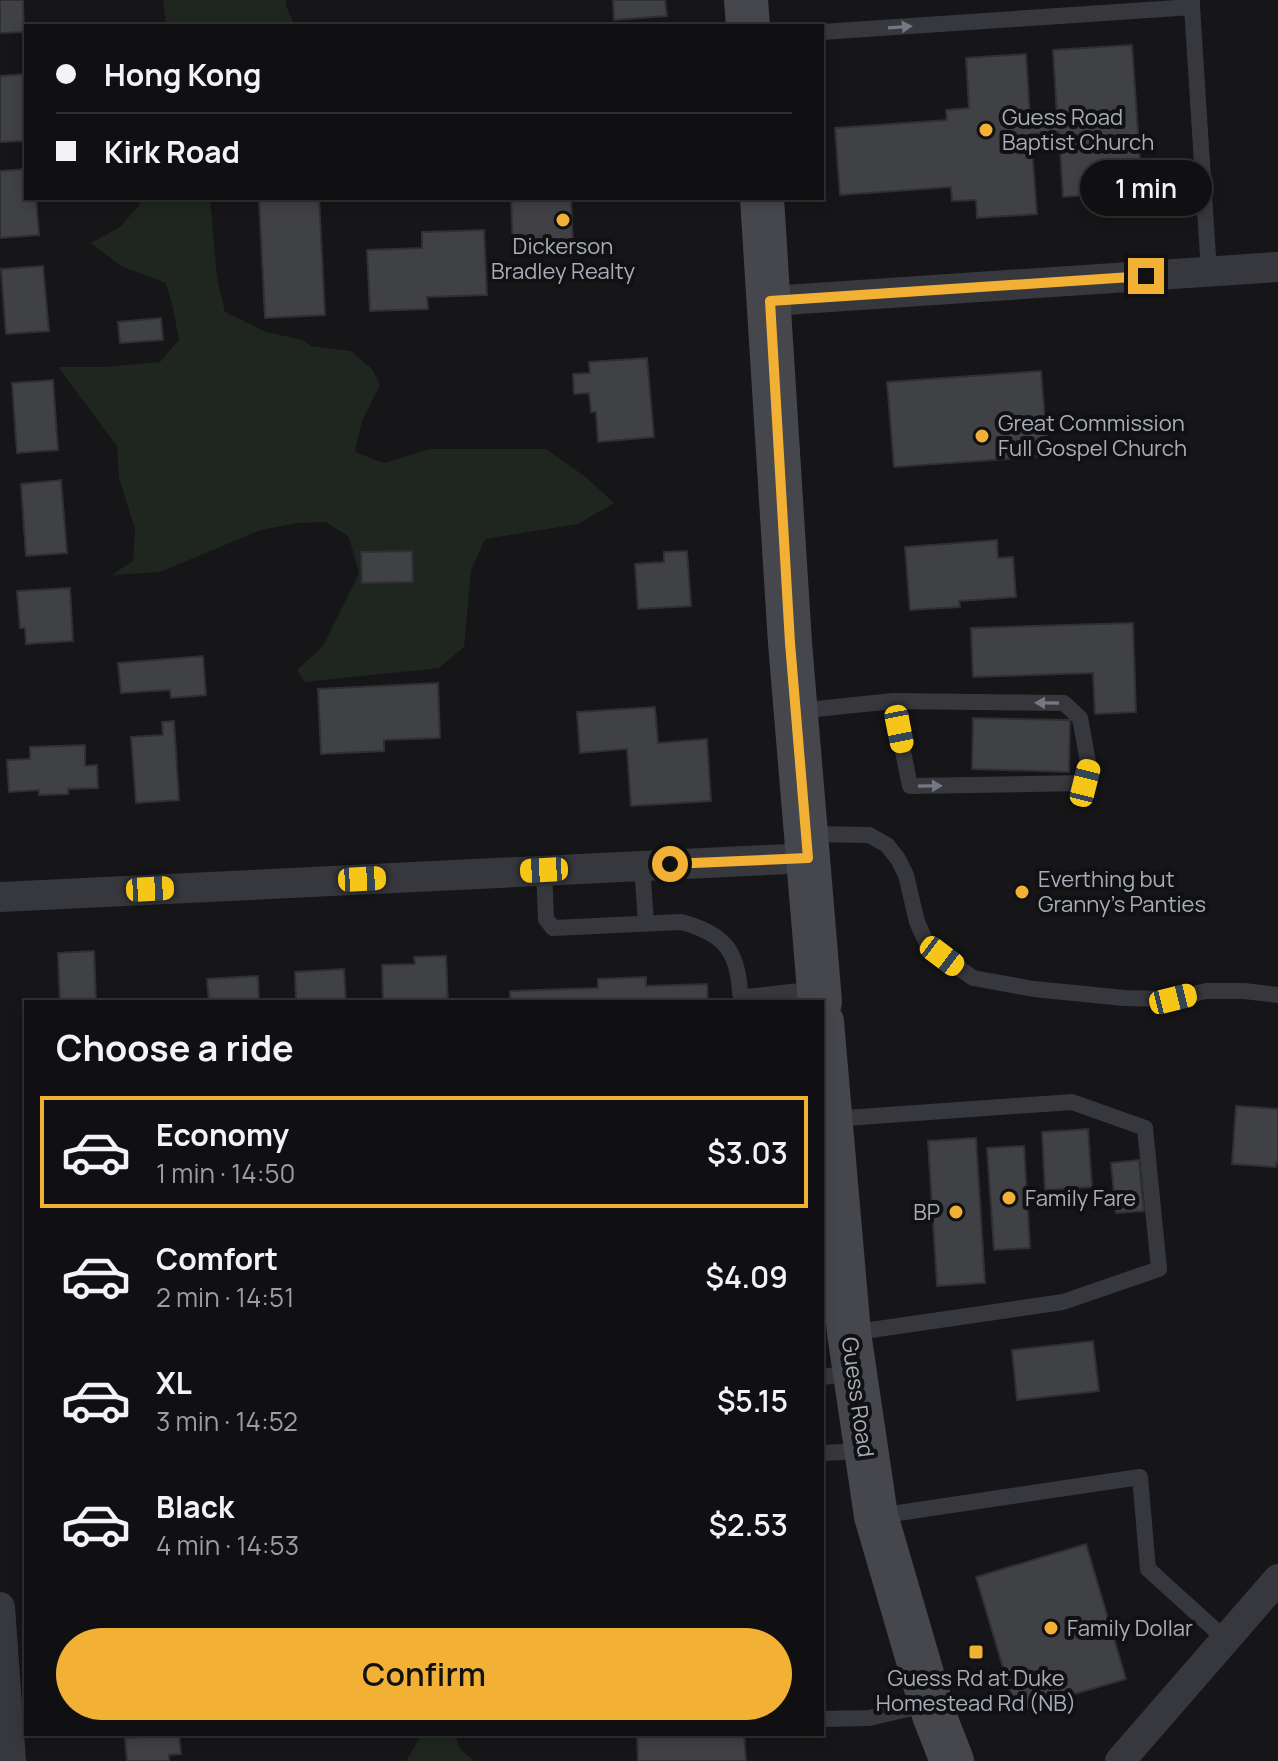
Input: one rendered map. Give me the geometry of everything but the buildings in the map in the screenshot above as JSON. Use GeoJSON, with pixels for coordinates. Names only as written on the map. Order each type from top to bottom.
{"type":"FeatureCollection","features":[{"type":"Feature","properties":{"kind":"main road"},"geometry":{"type":"LineString","coordinates":[[746,0],[748,24]]}},
{"type":"Feature","properties":{"kind":"main road","name":"Guess Road"},"geometry":{"type":"LineString","coordinates":[[762,200],[796,711],[820,1000]]}},
{"type":"Feature","properties":{"kind":"main road","name":"Guess Road"},"geometry":{"type":"LineString","coordinates":[[824,1081],[842,1361],[866,1451],[876,1516],[930,1703],[952,1761]]}},
{"type":"Feature","properties":{"kind":"street"},"geometry":{"type":"LineString","coordinates":[[770,301],[1278,267]]}},
{"type":"Feature","properties":{"kind":"street"},"geometry":{"type":"LineString","coordinates":[[0,897],[642,866],[807,846]]}},
{"type":"Feature","properties":{"kind":"street"},"geometry":{"type":"LineString","coordinates":[[1120,1761],[1278,1579]]}},
{"type":"Feature","properties":{"kind":"street"},"geometry":{"type":"LineString","coordinates":[[0,1607],[11,1761]]}},
{"type":"Feature","properties":{"kind":"lane"},"geometry":{"type":"LineString","coordinates":[[824,32],[1192,4],[1209,272]]}},
{"type":"Feature","properties":{"kind":"lane"},"geometry":{"type":"LineString","coordinates":[[796,711],[893,701],[1064,703],[1080,718],[1089,767],[1085,783],[910,786],[893,701]]}},
{"type":"Feature","properties":{"kind":"lane"},"geometry":{"type":"LineString","coordinates":[[807,846],[869,835],[887,845],[906,875],[917,922],[928,946],[973,978],[1034,989],[1124,998],[1173,999],[1206,991],[1278,995]]}},
{"type":"Feature","properties":{"kind":"lane"},"geometry":{"type":"LineString","coordinates":[[642,866],[646,923]]}},
{"type":"Feature","properties":{"kind":"lane"},"geometry":{"type":"LineString","coordinates":[[544,870],[546,919],[553,928],[681,922],[701,927],[726,943],[739,971],[740,993],[746,997],[774,1000]]}},
{"type":"Feature","properties":{"kind":"lane"},"geometry":{"type":"LineString","coordinates":[[826,1119],[1072,1102],[1145,1128],[1159,1269],[1063,1302],[842,1361]]}},
{"type":"Feature","properties":{"kind":"lane"},"geometry":{"type":"LineString","coordinates":[[824,1453],[866,1451]]}},
{"type":"Feature","properties":{"kind":"lane"},"geometry":{"type":"LineString","coordinates":[[876,1516],[1140,1477],[1148,1569],[1224,1638]]}},
{"type":"Feature","properties":{"kind":"lane"},"geometry":{"type":"LineString","coordinates":[[824,1719],[869,1718],[930,1703]]}},
{"type":"Feature","properties":{"kind":"shaded area"},"geometry":{"type":"Polygon","coordinates":[[[163,0],[286,0],[294,24],[166,24],[163,0]]]}},
{"type":"Feature","properties":{"kind":"shaded area"},"geometry":{"type":"Polygon","coordinates":[[[140,200],[210,200],[217,278],[225,312],[266,332],[303,340],[311,346],[351,351],[373,370],[380,385],[362,421],[355,452],[384,463],[430,449],[546,449],[587,478],[614,503],[578,524],[485,539],[471,570],[464,647],[439,668],[304,682],[297,670],[323,646],[359,574],[349,537],[326,522],[298,523],[261,530],[160,572],[112,575],[133,561],[135,529],[119,478],[117,446],[58,367],[160,362],[179,340],[166,283],[121,266],[91,243],[120,227],[140,200]]]}},
{"type":"Feature","properties":{"kind":"shaded area"},"geometry":{"type":"Polygon","coordinates":[[[421,1736],[456,1736],[460,1749],[474,1761],[406,1761],[421,1736]]]}},
{"type":"Feature","properties":{"kind":"place","name":"Guess Road Baptist Church"},"geometry":{"type":"Point","coordinates":[986,130]}},
{"type":"Feature","properties":{"kind":"place","name":"Dickerson Bradley Realty"},"geometry":{"type":"Point","coordinates":[563,220]}},
{"type":"Feature","properties":{"kind":"place","name":"Great Commission Full Gospel Church"},"geometry":{"type":"Point","coordinates":[982,436]}},
{"type":"Feature","properties":{"kind":"place","name":"Everthing but Granny's Panties"},"geometry":{"type":"Point","coordinates":[1022,892]}},
{"type":"Feature","properties":{"kind":"place","name":"Family Fare"},"geometry":{"type":"Point","coordinates":[1009,1198]}},
{"type":"Feature","properties":{"kind":"place","name":"BP"},"geometry":{"type":"Point","coordinates":[956,1212]}},
{"type":"Feature","properties":{"kind":"place","name":"Family Dollar"},"geometry":{"type":"Point","coordinates":[1051,1628]}},
{"type":"Feature","properties":{"kind":"place","name":"Guess Rd at Duke Homestead Rd (NB)"},"geometry":{"type":"Point","coordinates":[976,1652]}},
{"type":"Feature","properties":{"kind":"route"},"geometry":{"type":"LineString","coordinates":[[670,864],[808,858],[790,643],[770,301],[1146,276]]}}]}
